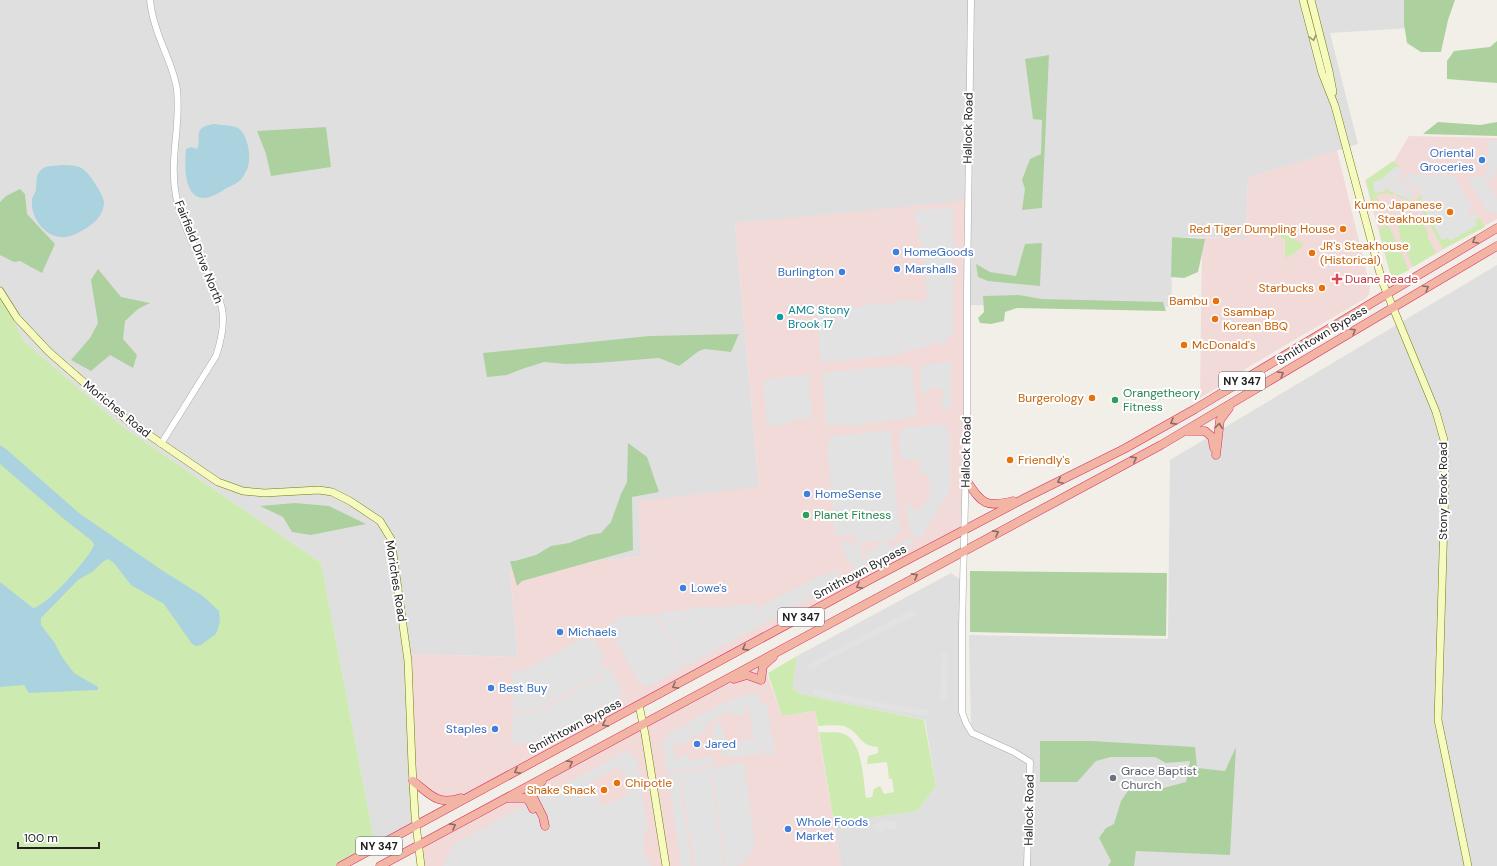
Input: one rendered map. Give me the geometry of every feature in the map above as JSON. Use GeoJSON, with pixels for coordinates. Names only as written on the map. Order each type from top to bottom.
{"type":"FeatureCollection","features":[{"type":"Feature","properties":{"kind":"highway","name":"NY 347"},"geometry":{"type":"LineString","coordinates":[[1387,294],[1497,228]]}},
{"type":"Feature","properties":{"kind":"highway","name":"NY 347"},"geometry":{"type":"LineString","coordinates":[[1392,308],[1497,246]]}},
{"type":"Feature","properties":{"kind":"highway","name":"Smithtown Bypass"},"geometry":{"type":"LineString","coordinates":[[341,866],[871,579],[1025,498],[1124,449],[1387,294]]}},
{"type":"Feature","properties":{"kind":"highway","name":"Smithtown Bypass"},"geometry":{"type":"LineString","coordinates":[[380,866],[1185,431],[1392,308]]}},
{"type":"Feature","properties":{"kind":"highway"},"geometry":{"type":"LineString","coordinates":[[1185,431],[1202,430],[1208,433],[1213,440],[1216,455],[1220,420],[1234,402]]}},
{"type":"Feature","properties":{"kind":"highway"},"geometry":{"type":"LineString","coordinates":[[966,480],[978,498],[989,504],[1000,504],[1025,498]]}},
{"type":"Feature","properties":{"kind":"highway"},"geometry":{"type":"LineString","coordinates":[[718,683],[745,675],[761,680],[765,664],[788,646]]}},
{"type":"Feature","properties":{"kind":"highway"},"geometry":{"type":"LineString","coordinates":[[506,798],[522,797],[526,799],[545,826],[543,817],[534,802],[532,793],[548,775]]}},
{"type":"Feature","properties":{"kind":"highway"},"geometry":{"type":"LineString","coordinates":[[413,781],[432,797],[443,801],[455,800],[478,792]]}},
{"type":"Feature","properties":{"kind":"main road","name":"Stony Brook Road"},"geometry":{"type":"LineString","coordinates":[[1303,0],[1322,73],[1335,106],[1382,281],[1434,406],[1444,440],[1445,498],[1438,720],[1468,866]]}},
{"type":"Feature","properties":{"kind":"main road","name":"Stony Brook Road"},"geometry":{"type":"LineString","coordinates":[[1311,0],[1330,71],[1335,106]]}},
{"type":"Feature","properties":{"kind":"main road","name":"Moriches Road"},"geometry":{"type":"LineString","coordinates":[[0,291],[20,321],[49,352],[127,420],[218,482],[243,491],[264,493],[319,490],[332,492],[350,500],[380,521],[391,539],[408,661],[413,781],[416,826],[421,866]]}},
{"type":"Feature","properties":{"kind":"main road"},"geometry":{"type":"LineString","coordinates":[[639,705],[644,724],[666,866]]}},
{"type":"Feature","properties":{"kind":"street","name":"Fairfield Drive North"},"geometry":{"type":"LineString","coordinates":[[150,0],[154,22],[177,89],[178,114],[173,157],[173,174],[177,198],[198,254],[220,300],[223,319],[223,330],[216,356],[161,444]]}},
{"type":"Feature","properties":{"kind":"street","name":"Hallock Road"},"geometry":{"type":"LineString","coordinates":[[971,0],[962,712],[972,733],[1014,752],[1030,762],[1027,866]]}},
{"type":"Feature","properties":{"kind":"shaded area"},"geometry":{"type":"Polygon","coordinates":[[[0,0],[1408,0],[1410,28],[1330,33],[1358,144],[1248,178],[1246,238],[1173,237],[1171,307],[967,305],[735,223],[759,487],[641,556],[510,571],[518,657],[411,654],[408,689],[420,824],[375,845],[321,563],[122,426],[24,341],[0,296],[0,0]]]}},
{"type":"Feature","properties":{"kind":"shaded area"},"geometry":{"type":"Polygon","coordinates":[[[1409,136],[1497,138],[1497,219],[1395,277],[1390,273],[1365,180],[1393,163],[1409,136]]]}},
{"type":"Feature","properties":{"kind":"shaded area"},"geometry":{"type":"Polygon","coordinates":[[[1488,141],[1497,141],[1497,169],[1495,171],[1497,175],[1488,181],[1485,177],[1487,169],[1488,141]]]}},
{"type":"Feature","properties":{"kind":"shaded area"},"geometry":{"type":"Polygon","coordinates":[[[1337,150],[1370,287],[1369,294],[1366,298],[1245,369],[1243,372],[1200,398],[1202,238],[1246,238],[1248,178],[1337,150]]]}},
{"type":"Feature","properties":{"kind":"shaded area"},"geometry":{"type":"Polygon","coordinates":[[[1397,166],[1404,173],[1396,182],[1398,183],[1400,178],[1407,181],[1405,186],[1415,191],[1411,200],[1388,190],[1388,187],[1384,191],[1375,193],[1373,182],[1380,180],[1397,166]]]}},
{"type":"Feature","properties":{"kind":"shaded area"},"geometry":{"type":"Polygon","coordinates":[[[1409,174],[1449,175],[1449,178],[1454,176],[1472,206],[1467,209],[1471,215],[1475,213],[1479,218],[1475,221],[1477,225],[1450,241],[1448,237],[1442,240],[1419,201],[1423,198],[1416,186],[1412,188],[1405,177],[1409,174]]]}},
{"type":"Feature","properties":{"kind":"shaded area"},"geometry":{"type":"Polygon","coordinates":[[[1472,177],[1484,177],[1497,200],[1497,213],[1495,214],[1492,210],[1488,213],[1468,179],[1472,177]]]}},
{"type":"Feature","properties":{"kind":"shaded area"},"geometry":{"type":"Polygon","coordinates":[[[968,199],[965,530],[453,806],[443,805],[430,800],[422,793],[415,772],[408,689],[411,654],[518,657],[510,571],[641,556],[638,501],[759,487],[735,223],[953,202],[968,199]]]}},
{"type":"Feature","properties":{"kind":"shaded area"},"geometry":{"type":"Polygon","coordinates":[[[953,207],[953,336],[947,338],[947,343],[939,344],[937,341],[933,342],[933,345],[926,345],[926,348],[903,351],[903,354],[821,363],[816,310],[837,309],[837,306],[852,305],[853,308],[883,302],[883,305],[898,301],[913,300],[917,302],[927,300],[922,244],[919,238],[919,229],[930,228],[931,226],[919,227],[917,225],[914,211],[953,207]]]}},
{"type":"Feature","properties":{"kind":"shaded area"},"geometry":{"type":"Polygon","coordinates":[[[1497,265],[1497,866],[841,866],[834,823],[917,811],[936,786],[925,720],[801,694],[793,689],[797,656],[951,573],[964,582],[962,712],[971,731],[969,635],[1168,639],[1170,460],[1497,265]]]}},
{"type":"Feature","properties":{"kind":"shaded area"},"geometry":{"type":"Polygon","coordinates":[[[951,362],[950,409],[942,409],[943,389],[929,388],[928,394],[922,394],[921,369],[923,365],[951,362]]]}},
{"type":"Feature","properties":{"kind":"shaded area"},"geometry":{"type":"Polygon","coordinates":[[[905,365],[906,367],[912,366],[917,417],[864,423],[864,425],[849,426],[849,424],[827,426],[822,373],[905,365]]]}},
{"type":"Feature","properties":{"kind":"shaded area"},"geometry":{"type":"Polygon","coordinates":[[[810,374],[811,382],[808,383],[813,418],[793,419],[793,421],[786,422],[786,425],[767,426],[763,380],[810,374]]]}},
{"type":"Feature","properties":{"kind":"shaded area"},"geometry":{"type":"Polygon","coordinates":[[[947,424],[946,429],[950,430],[950,490],[920,540],[910,533],[906,504],[911,503],[912,510],[922,508],[930,495],[929,474],[920,475],[918,459],[901,460],[899,434],[902,434],[901,428],[947,424]]]}},
{"type":"Feature","properties":{"kind":"shaded area"},"geometry":{"type":"Polygon","coordinates":[[[890,430],[900,534],[895,534],[895,540],[855,543],[854,534],[835,536],[827,444],[829,443],[829,437],[890,430]]]}},
{"type":"Feature","properties":{"kind":"shaded area"},"geometry":{"type":"Polygon","coordinates":[[[910,538],[914,544],[863,571],[861,570],[856,572],[842,550],[842,541],[850,541],[851,547],[860,544],[863,552],[859,555],[865,559],[867,558],[865,553],[886,541],[890,548],[910,538]]]}},
{"type":"Feature","properties":{"kind":"shaded area"},"geometry":{"type":"Polygon","coordinates":[[[836,569],[840,576],[835,579],[837,583],[686,666],[657,615],[661,612],[687,609],[689,611],[693,608],[708,608],[717,606],[724,609],[728,606],[756,604],[760,611],[756,613],[757,615],[762,612],[759,607],[823,574],[826,578],[827,573],[836,569]]]}},
{"type":"Feature","properties":{"kind":"shaded area"},"geometry":{"type":"Polygon","coordinates":[[[912,609],[918,614],[824,662],[810,671],[806,666],[912,609]]]}},
{"type":"Feature","properties":{"kind":"shaded area"},"geometry":{"type":"Polygon","coordinates":[[[650,614],[652,617],[655,615],[685,667],[646,687],[644,683],[640,685],[608,625],[624,616],[650,614]]]}},
{"type":"Feature","properties":{"kind":"shaded area"},"geometry":{"type":"Polygon","coordinates":[[[587,636],[589,640],[594,639],[604,657],[600,660],[605,670],[610,668],[623,694],[618,697],[619,701],[553,738],[540,742],[515,744],[511,742],[513,714],[527,713],[545,708],[600,678],[602,680],[604,679],[599,672],[599,676],[544,706],[527,711],[513,712],[512,671],[525,670],[587,636]]]}},
{"type":"Feature","properties":{"kind":"shaded area"},"geometry":{"type":"Polygon","coordinates":[[[942,652],[948,654],[947,699],[940,699],[942,652]]]}},
{"type":"Feature","properties":{"kind":"shaded area"},"geometry":{"type":"Polygon","coordinates":[[[762,660],[782,716],[815,711],[841,866],[421,866],[419,845],[762,660]]]}},
{"type":"Feature","properties":{"kind":"shaded area"},"geometry":{"type":"Polygon","coordinates":[[[814,689],[899,706],[930,710],[928,716],[813,695],[814,689]]]}},
{"type":"Feature","properties":{"kind":"shaded area"},"geometry":{"type":"Polygon","coordinates":[[[758,693],[763,705],[767,705],[775,755],[765,756],[764,749],[760,750],[761,754],[727,758],[726,755],[722,755],[720,748],[727,746],[727,742],[736,741],[737,745],[740,745],[739,740],[751,738],[752,743],[754,742],[748,705],[746,706],[746,715],[734,716],[731,710],[705,725],[707,730],[698,736],[696,734],[691,737],[692,739],[678,746],[674,741],[673,747],[676,761],[679,760],[678,756],[687,754],[689,760],[713,756],[715,765],[667,772],[662,740],[670,737],[669,733],[686,724],[689,728],[691,727],[688,722],[727,701],[758,693]]]}},
{"type":"Feature","properties":{"kind":"shaded area"},"geometry":{"type":"Polygon","coordinates":[[[720,721],[725,741],[720,742],[720,746],[716,747],[712,725],[720,721]]]}},
{"type":"Feature","properties":{"kind":"shaded area"},"geometry":{"type":"Polygon","coordinates":[[[628,750],[631,757],[636,756],[648,831],[643,832],[644,854],[646,858],[649,859],[651,866],[444,866],[443,864],[454,844],[628,750]],[[621,766],[590,783],[601,805],[604,805],[614,802],[628,794],[627,791],[630,788],[629,782],[624,782],[621,766]]]}},
{"type":"Feature","properties":{"kind":"shaded area"},"geometry":{"type":"Polygon","coordinates":[[[744,763],[755,845],[753,850],[744,862],[738,863],[739,866],[726,866],[712,774],[710,774],[724,866],[695,866],[681,779],[679,779],[692,866],[681,866],[668,774],[744,763]]]}},
{"type":"Feature","properties":{"kind":"shaded area"},"geometry":{"type":"Polygon","coordinates":[[[885,820],[898,822],[895,830],[886,828],[880,833],[873,826],[885,820]]]}},
{"type":"Feature","properties":{"kind":"green space"},"geometry":{"type":"Polygon","coordinates":[[[1404,0],[1455,0],[1448,20],[1441,52],[1421,52],[1407,43],[1404,24],[1404,0]]]}},
{"type":"Feature","properties":{"kind":"green space"},"geometry":{"type":"Polygon","coordinates":[[[1497,41],[1497,83],[1447,79],[1447,61],[1454,51],[1490,47],[1497,41]]]}},
{"type":"Feature","properties":{"kind":"green space"},"geometry":{"type":"Polygon","coordinates":[[[1049,55],[1042,208],[1022,210],[1025,189],[1022,180],[1030,159],[1041,154],[1042,120],[1033,119],[1025,59],[1049,55]]]}},
{"type":"Feature","properties":{"kind":"green space"},"geometry":{"type":"Polygon","coordinates":[[[1438,122],[1480,125],[1497,122],[1497,136],[1423,134],[1438,122]]]}},
{"type":"Feature","properties":{"kind":"green space"},"geometry":{"type":"Polygon","coordinates":[[[326,127],[331,167],[271,176],[266,154],[257,131],[326,127]]]}},
{"type":"Feature","properties":{"kind":"green space"},"geometry":{"type":"Polygon","coordinates":[[[1393,161],[1400,167],[1397,166],[1380,180],[1373,182],[1375,193],[1384,191],[1389,187],[1388,190],[1411,200],[1410,201],[1397,196],[1396,194],[1388,193],[1376,195],[1378,200],[1375,201],[1373,196],[1374,202],[1371,201],[1366,180],[1393,161]]]}},
{"type":"Feature","properties":{"kind":"green space"},"geometry":{"type":"Polygon","coordinates":[[[20,189],[25,194],[27,214],[55,244],[42,273],[20,261],[14,262],[0,255],[0,202],[6,196],[20,189]]]}},
{"type":"Feature","properties":{"kind":"green space"},"geometry":{"type":"Polygon","coordinates":[[[1422,196],[1423,199],[1420,201],[1450,241],[1477,225],[1474,221],[1478,219],[1471,215],[1475,212],[1485,227],[1443,249],[1423,212],[1415,206],[1417,198],[1422,196]]]}},
{"type":"Feature","properties":{"kind":"green space"},"geometry":{"type":"Polygon","coordinates":[[[1418,216],[1428,232],[1427,236],[1436,253],[1413,267],[1400,237],[1398,226],[1418,216]]]}},
{"type":"Feature","properties":{"kind":"green space"},"geometry":{"type":"Polygon","coordinates":[[[1386,225],[1390,228],[1409,270],[1395,277],[1390,273],[1379,231],[1381,227],[1386,225]]]}},
{"type":"Feature","properties":{"kind":"green space"},"geometry":{"type":"Polygon","coordinates":[[[1281,235],[1285,235],[1304,244],[1296,252],[1285,258],[1285,239],[1281,238],[1281,235]]]}},
{"type":"Feature","properties":{"kind":"green space"},"geometry":{"type":"Polygon","coordinates":[[[1172,237],[1205,239],[1198,272],[1184,278],[1171,277],[1172,237]]]}},
{"type":"Feature","properties":{"kind":"green space"},"geometry":{"type":"Polygon","coordinates":[[[1042,243],[1040,286],[988,281],[978,277],[976,264],[990,272],[1016,276],[1025,244],[1042,243]]]}},
{"type":"Feature","properties":{"kind":"green space"},"geometry":{"type":"Polygon","coordinates":[[[98,269],[121,297],[150,303],[138,309],[125,321],[123,339],[137,355],[133,368],[110,355],[91,371],[71,360],[90,338],[98,323],[91,280],[98,269]]]}},
{"type":"Feature","properties":{"kind":"green space"},"geometry":{"type":"Polygon","coordinates":[[[1019,295],[1042,299],[1163,302],[1166,311],[1017,308],[1005,312],[1004,321],[991,324],[980,323],[978,318],[984,312],[983,296],[1019,295]]]}},
{"type":"Feature","properties":{"kind":"green space"},"geometry":{"type":"Polygon","coordinates":[[[0,296],[24,341],[122,426],[321,563],[375,845],[340,866],[0,866],[0,296]]]}},
{"type":"Feature","properties":{"kind":"green space"},"geometry":{"type":"Polygon","coordinates":[[[739,334],[731,352],[705,349],[699,351],[679,366],[659,358],[596,363],[565,364],[544,362],[507,375],[487,377],[483,353],[649,336],[739,334]]]}},
{"type":"Feature","properties":{"kind":"green space"},"geometry":{"type":"Polygon","coordinates":[[[628,443],[647,457],[659,492],[632,497],[633,550],[522,581],[517,586],[510,561],[536,555],[551,546],[569,543],[589,535],[601,533],[611,522],[627,482],[628,443]]]}},
{"type":"Feature","properties":{"kind":"green space"},"geometry":{"type":"Polygon","coordinates":[[[295,503],[329,506],[366,524],[311,535],[292,532],[283,517],[260,506],[295,503]]]}},
{"type":"Feature","properties":{"kind":"green space"},"geometry":{"type":"Polygon","coordinates":[[[970,571],[1167,573],[1166,636],[970,632],[970,571]]]}},
{"type":"Feature","properties":{"kind":"green space"},"geometry":{"type":"Polygon","coordinates":[[[797,656],[793,689],[801,694],[924,720],[936,786],[917,811],[834,823],[819,732],[844,734],[855,744],[861,762],[866,798],[872,797],[874,789],[880,786],[884,794],[894,792],[892,779],[889,779],[887,762],[867,764],[868,756],[878,753],[878,747],[871,746],[863,742],[855,733],[846,727],[832,725],[818,726],[815,711],[782,716],[768,673],[797,656]]]}},
{"type":"Feature","properties":{"kind":"green space"},"geometry":{"type":"Polygon","coordinates":[[[1040,741],[1091,741],[1195,747],[1197,768],[1225,771],[1236,747],[1230,855],[1136,851],[1134,866],[1108,866],[1111,861],[1099,838],[1106,828],[1114,824],[1121,801],[1130,788],[1152,791],[1186,782],[1190,761],[1166,763],[1155,757],[1111,757],[1096,761],[1077,782],[1040,782],[1040,741]]]}},
{"type":"Feature","properties":{"kind":"water"},"geometry":{"type":"Polygon","coordinates":[[[214,124],[232,126],[238,128],[242,132],[248,146],[249,161],[246,172],[238,182],[213,196],[203,198],[196,196],[190,190],[187,182],[185,160],[186,149],[191,147],[197,149],[199,134],[202,128],[214,124]]]}},
{"type":"Feature","properties":{"kind":"water"},"geometry":{"type":"Polygon","coordinates":[[[62,165],[76,166],[85,171],[102,195],[104,207],[97,219],[87,228],[69,236],[60,237],[49,233],[39,224],[33,212],[32,199],[36,190],[37,178],[40,171],[46,167],[62,165]]]}},
{"type":"Feature","properties":{"kind":"water"},"geometry":{"type":"Polygon","coordinates":[[[0,445],[79,513],[163,571],[203,596],[219,611],[220,622],[216,634],[201,645],[196,646],[192,644],[164,604],[131,585],[114,563],[108,559],[92,572],[78,580],[41,618],[41,625],[74,673],[98,687],[98,690],[29,693],[24,685],[0,687],[0,582],[33,608],[39,606],[57,591],[76,570],[94,545],[92,541],[0,464],[0,445]]]}},
{"type":"Feature","properties":{"kind":"place","name":"Oriental Groceries"},"geometry":{"type":"Point","coordinates":[1482,160]}},
{"type":"Feature","properties":{"kind":"place","name":"Kumo Japanese Steakhouse"},"geometry":{"type":"Point","coordinates":[1450,212]}},
{"type":"Feature","properties":{"kind":"place","name":"Red Tiger Dumpling House"},"geometry":{"type":"Point","coordinates":[1343,229]}},
{"type":"Feature","properties":{"kind":"place","name":"HomeGoods"},"geometry":{"type":"Point","coordinates":[896,252]}},
{"type":"Feature","properties":{"kind":"place","name":"JR's Steakhouse (Historical)"},"geometry":{"type":"Point","coordinates":[1312,253]}},
{"type":"Feature","properties":{"kind":"place","name":"Marshalls"},"geometry":{"type":"Point","coordinates":[897,269]}},
{"type":"Feature","properties":{"kind":"place","name":"Burlington"},"geometry":{"type":"Point","coordinates":[842,272]}},
{"type":"Feature","properties":{"kind":"place","name":"Duane Reade"},"geometry":{"type":"Point","coordinates":[1337,279]}},
{"type":"Feature","properties":{"kind":"place","name":"Starbucks"},"geometry":{"type":"Point","coordinates":[1322,288]}},
{"type":"Feature","properties":{"kind":"place","name":"Bambu"},"geometry":{"type":"Point","coordinates":[1216,301]}},
{"type":"Feature","properties":{"kind":"place","name":"AMC Stony Brook 17"},"geometry":{"type":"Point","coordinates":[780,317]}},
{"type":"Feature","properties":{"kind":"place","name":"Ssambap Korean BBQ"},"geometry":{"type":"Point","coordinates":[1215,319]}},
{"type":"Feature","properties":{"kind":"place","name":"McDonald's"},"geometry":{"type":"Point","coordinates":[1184,345]}},
{"type":"Feature","properties":{"kind":"place","name":"Burgerology"},"geometry":{"type":"Point","coordinates":[1092,398]}},
{"type":"Feature","properties":{"kind":"place","name":"Orangetheory Fitness"},"geometry":{"type":"Point","coordinates":[1115,400]}},
{"type":"Feature","properties":{"kind":"place","name":"Friendly's"},"geometry":{"type":"Point","coordinates":[1010,460]}},
{"type":"Feature","properties":{"kind":"place","name":"HomeSense"},"geometry":{"type":"Point","coordinates":[807,494]}},
{"type":"Feature","properties":{"kind":"place","name":"Planet Fitness"},"geometry":{"type":"Point","coordinates":[806,515]}},
{"type":"Feature","properties":{"kind":"place","name":"Lowe's"},"geometry":{"type":"Point","coordinates":[683,588]}},
{"type":"Feature","properties":{"kind":"place","name":"Michaels"},"geometry":{"type":"Point","coordinates":[560,632]}},
{"type":"Feature","properties":{"kind":"place","name":"Best Buy"},"geometry":{"type":"Point","coordinates":[491,688]}},
{"type":"Feature","properties":{"kind":"place","name":"Staples"},"geometry":{"type":"Point","coordinates":[495,729]}},
{"type":"Feature","properties":{"kind":"place","name":"Jared"},"geometry":{"type":"Point","coordinates":[697,744]}},
{"type":"Feature","properties":{"kind":"place","name":"Grace Baptist Church"},"geometry":{"type":"Point","coordinates":[1113,778]}},
{"type":"Feature","properties":{"kind":"place","name":"Chipotle"},"geometry":{"type":"Point","coordinates":[617,783]}},
{"type":"Feature","properties":{"kind":"place","name":"Shake Shack"},"geometry":{"type":"Point","coordinates":[604,790]}},
{"type":"Feature","properties":{"kind":"place","name":"Whole Foods Market"},"geometry":{"type":"Point","coordinates":[788,829]}}]}
